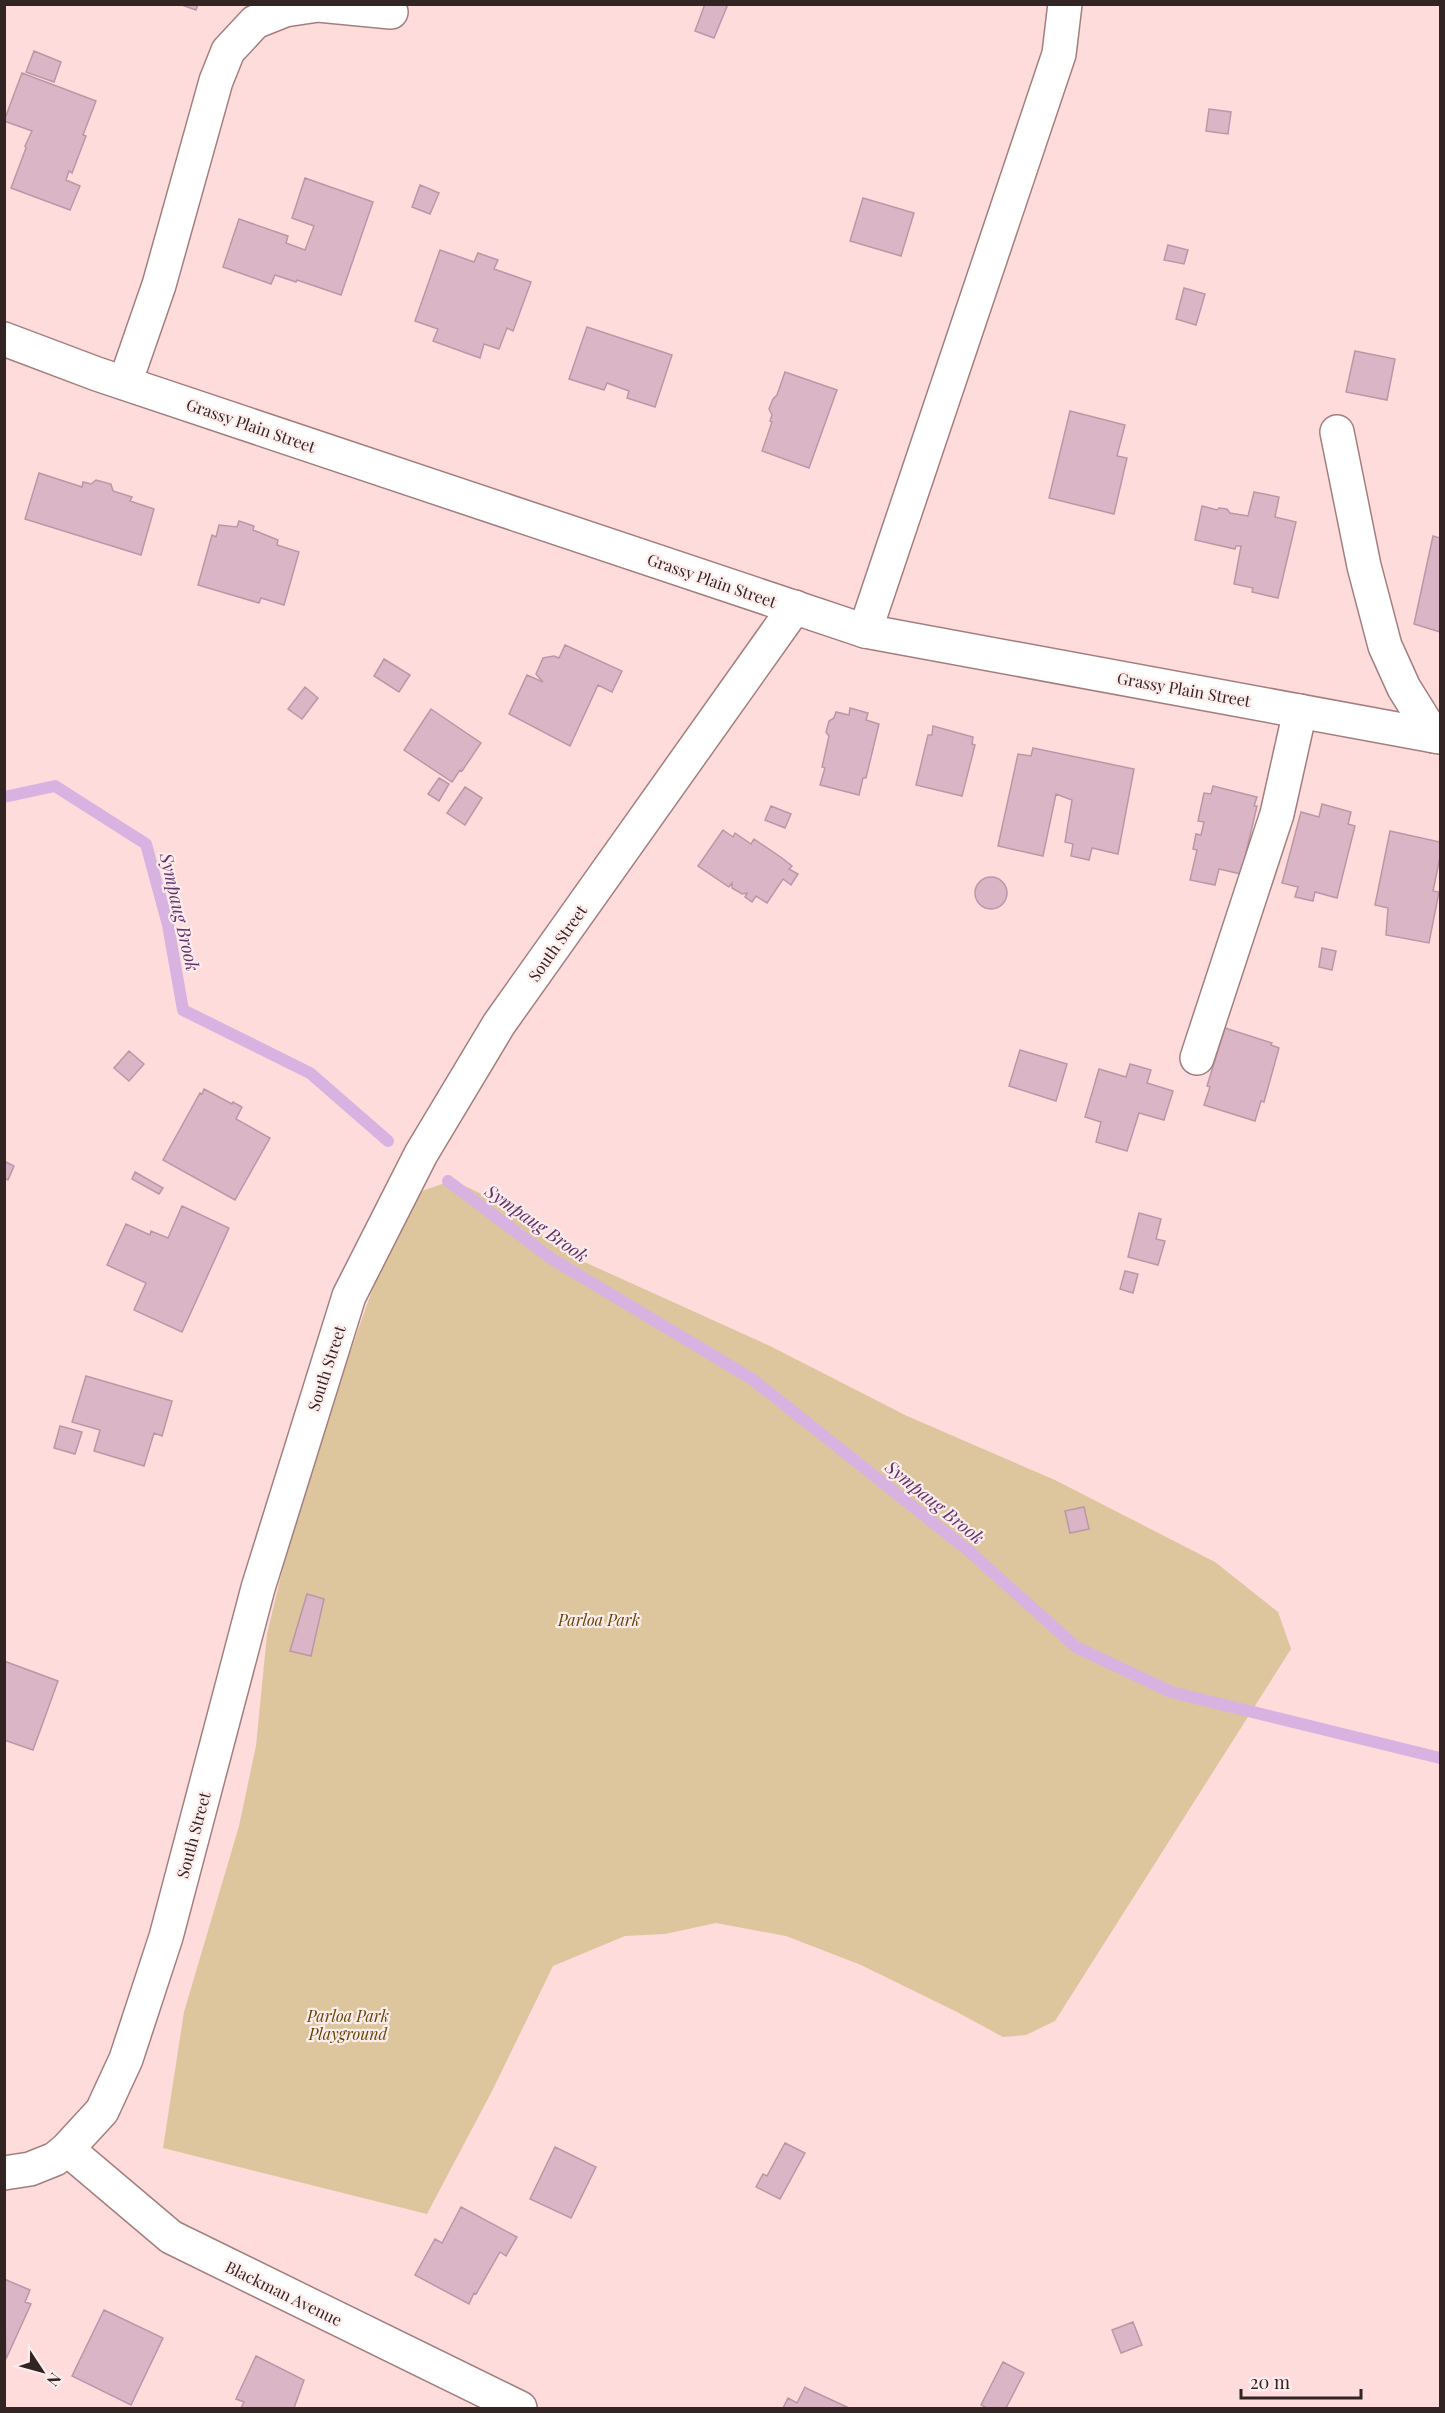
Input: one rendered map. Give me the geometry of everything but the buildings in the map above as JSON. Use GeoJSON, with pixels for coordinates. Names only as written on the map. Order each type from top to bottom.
{"type":"FeatureCollection","features":[{"type":"Feature","properties":{"kind":"street"},"geometry":{"type":"LineString","coordinates":[[865,630],[1059,54],[1065,4]]}},
{"type":"Feature","properties":{"kind":"street"},"geometry":{"type":"LineString","coordinates":[[124,383],[159,285],[216,81],[228,51],[255,22],[285,10],[318,5],[392,12]]}},
{"type":"Feature","properties":{"kind":"street","name":"Grassy Plain Street"},"geometry":{"type":"LineString","coordinates":[[4,339],[124,383],[865,630],[1437,737]]}},
{"type":"Feature","properties":{"kind":"street"},"geometry":{"type":"LineString","coordinates":[[1337,432],[1364,566],[1384,645],[1404,688],[1437,737]]}},
{"type":"Feature","properties":{"kind":"street","name":"South Street"},"geometry":{"type":"LineString","coordinates":[[4,2173],[30,2169],[55,2159],[67,2149],[102,2111],[126,2059],[166,1937],[258,1588],[349,1296],[422,1154],[499,1024],[795,607]]}},
{"type":"Feature","properties":{"kind":"street"},"geometry":{"type":"LineString","coordinates":[[1197,1058],[1277,814],[1300,711]]}},
{"type":"Feature","properties":{"kind":"street","name":"Blackman Avenue"},"geometry":{"type":"LineString","coordinates":[[67,2149],[171,2237],[519,2409]]}},
{"type":"Feature","properties":{"kind":"green space","name":"Parloa Park"},"geometry":{"type":"Polygon","coordinates":[[[445,1183],[467,1187],[486,1196],[580,1260],[770,1346],[907,1416],[1055,1480],[1215,1562],[1278,1612],[1291,1649],[1055,2021],[1026,2035],[1003,2037],[861,1965],[786,1936],[716,1923],[665,1934],[625,1936],[553,1966],[492,2091],[427,2214],[163,2148],[184,2012],[239,1826],[256,1746],[267,1634],[289,1542],[320,1437],[374,1285],[405,1219],[422,1191],[445,1183]]]}},
{"type":"Feature","properties":{"kind":"waterway","name":"Sympaug Brook"},"geometry":{"type":"LineString","coordinates":[[4,797],[55,786],[146,844],[168,925],[183,1010],[310,1073],[388,1141]]}},
{"type":"Feature","properties":{"kind":"waterway","name":"Sympaug Brook"},"geometry":{"type":"LineString","coordinates":[[448,1181],[552,1259],[752,1379],[969,1551],[1076,1647],[1171,1692],[1440,1758]]}},
{"type":"Feature","properties":{"kind":"park label","name":"Parloa Park Playground"},"geometry":{"type":"Point","coordinates":[348,2024]}}]}
